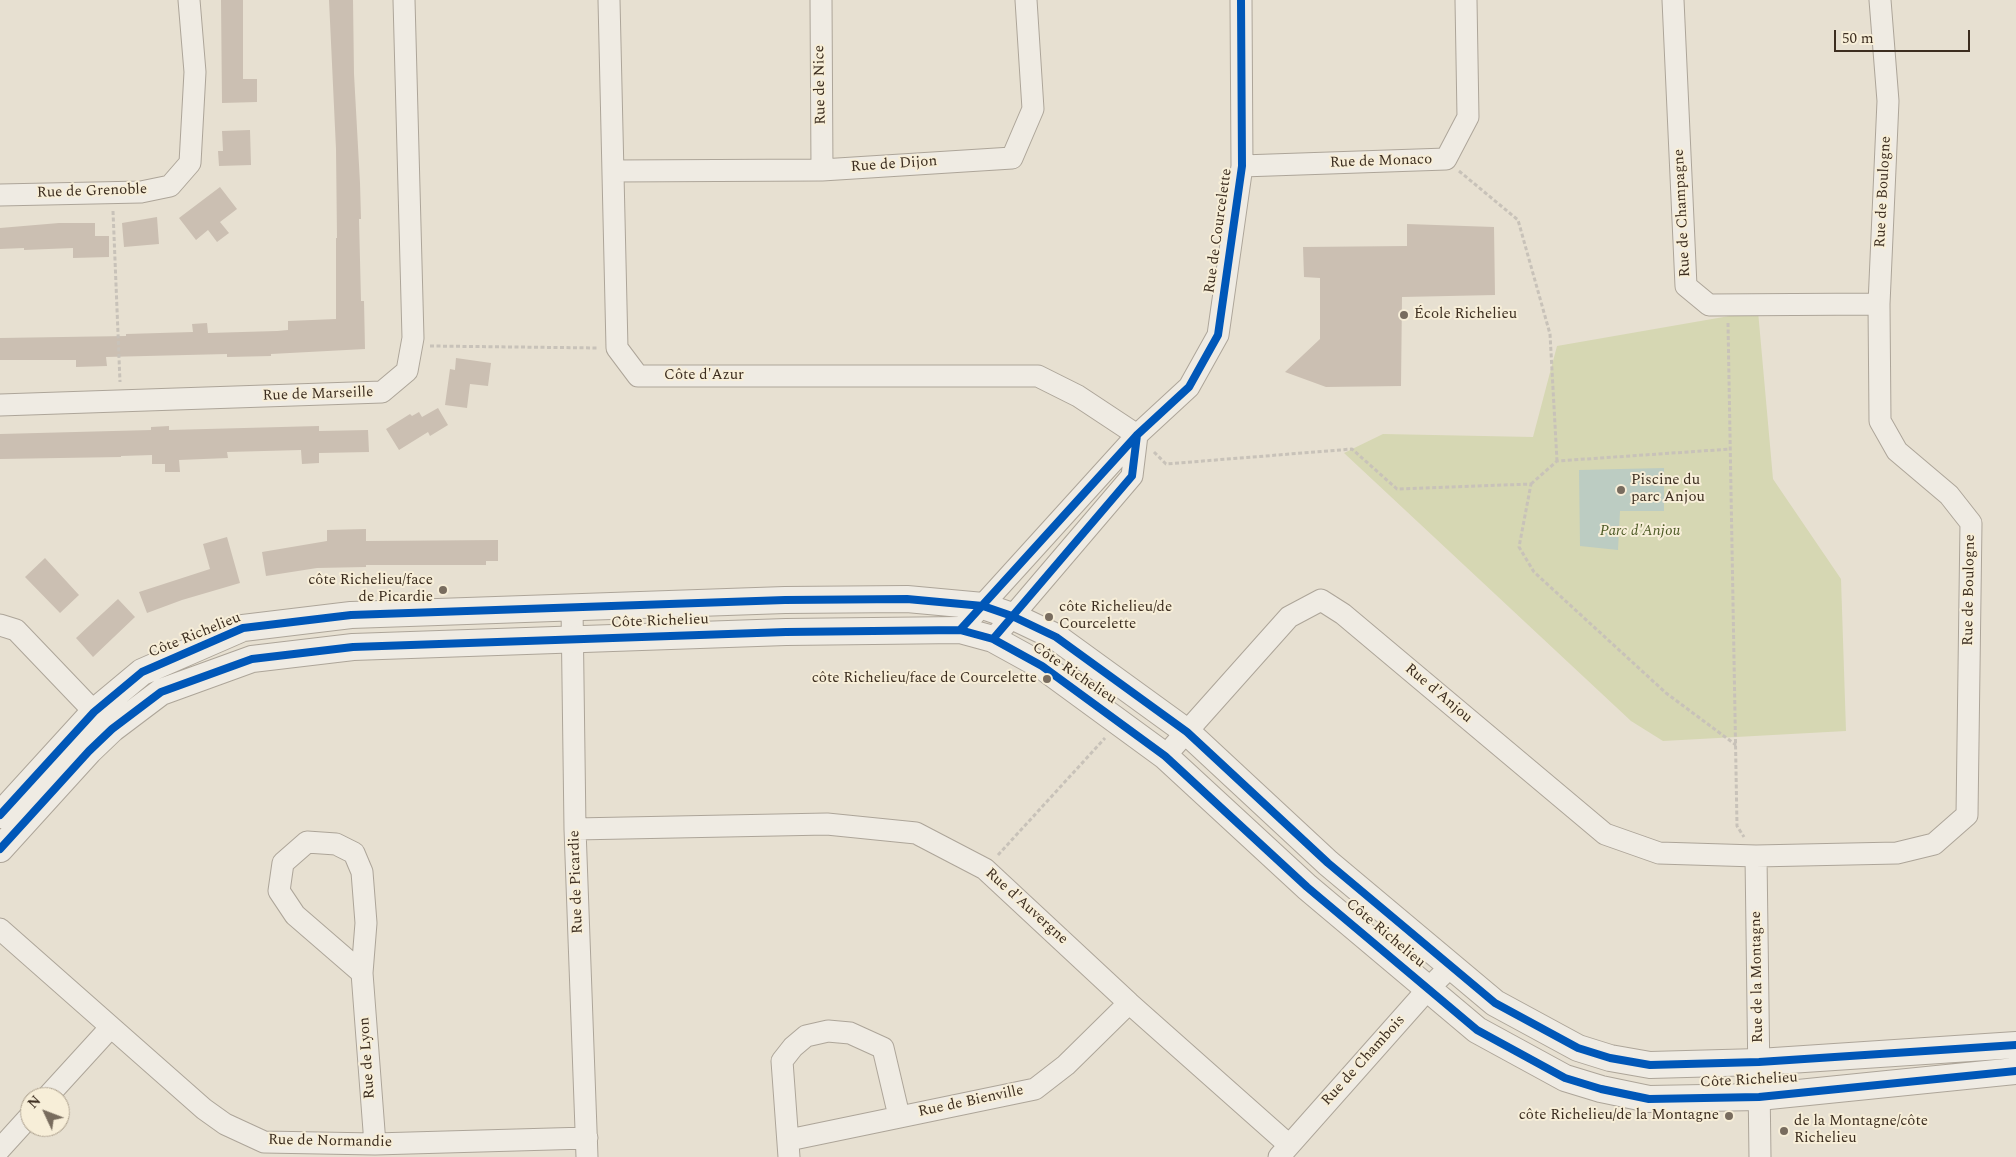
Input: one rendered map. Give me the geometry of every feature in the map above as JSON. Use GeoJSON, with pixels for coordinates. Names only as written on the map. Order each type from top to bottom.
{"type":"FeatureCollection","features":[{"type":"Feature","properties":{"kind":"street","name":"Rue de Grenoble"},"geometry":{"type":"LineString","coordinates":[[0,195],[142,192],[170,186],[190,163],[195,72],[189,0]]}},
{"type":"Feature","properties":{"kind":"street","name":"Rue de Marseille"},"geometry":{"type":"LineString","coordinates":[[0,405],[382,392],[407,371],[413,338],[404,0]]}},
{"type":"Feature","properties":{"kind":"street"},"geometry":{"type":"LineString","coordinates":[[609,0],[617,348]]}},
{"type":"Feature","properties":{"kind":"street","name":"Rue de Nice"},"geometry":{"type":"LineString","coordinates":[[821,0],[822,170]]}},
{"type":"Feature","properties":{"kind":"street","name":"Rue de Dijon"},"geometry":{"type":"LineString","coordinates":[[614,171],[822,170],[1012,158],[1033,109],[1026,0]]}},
{"type":"Feature","properties":{"kind":"street","name":"Rue de Courcelette"},"geometry":{"type":"LineString","coordinates":[[960,630],[1137,436],[1189,387],[1218,334],[1242,166],[1242,0]]}},
{"type":"Feature","properties":{"kind":"street","name":"Rue de Monaco"},"geometry":{"type":"LineString","coordinates":[[1242,166],[1446,160],[1468,117],[1466,0]]}},
{"type":"Feature","properties":{"kind":"street","name":"Rue de Champagne"},"geometry":{"type":"LineString","coordinates":[[1673,0],[1686,286],[1709,305],[1879,304]]}},
{"type":"Feature","properties":{"kind":"street","name":"Rue de Boulogne"},"geometry":{"type":"LineString","coordinates":[[1756,856],[1897,853],[1934,844],[1967,815],[1971,523],[1950,494],[1897,451],[1880,420],[1879,304],[1888,101],[1880,0]]}},
{"type":"Feature","properties":{"kind":"street","name":"Côte d'Azur"},"geometry":{"type":"LineString","coordinates":[[617,348],[638,376],[1038,376],[1078,396],[1137,436]]}},
{"type":"Feature","properties":{"kind":"street"},"geometry":{"type":"LineString","coordinates":[[993,639],[1132,476],[1137,436]]}},
{"type":"Feature","properties":{"kind":"street","name":"Côte Richelieu"},"geometry":{"type":"LineString","coordinates":[[0,815],[103,720],[142,672],[242,628],[350,615],[572,607],[907,599],[983,606],[1012,616],[1056,637],[1187,732],[1328,863],[1495,1003],[1578,1048],[1602,1056],[1650,1065],[1759,1062],[2016,1045]]}},
{"type":"Feature","properties":{"kind":"street","name":"Rue d'Anjou"},"geometry":{"type":"LineString","coordinates":[[1165,756],[1289,617],[1321,600],[1344,614],[1605,834],[1659,853],[1756,856]]}},
{"type":"Feature","properties":{"kind":"street","name":"Rue de Picardie"},"geometry":{"type":"LineString","coordinates":[[572,607],[575,829],[587,1148]]}},
{"type":"Feature","properties":{"kind":"street"},"geometry":{"type":"LineString","coordinates":[[0,625],[16,630],[103,720]]}},
{"type":"Feature","properties":{"kind":"street","name":"Côte Richelieu"},"geometry":{"type":"LineString","coordinates":[[0,849],[89,751],[103,720],[162,692],[252,659],[353,647],[786,632],[960,630],[993,639],[1042,666],[1165,756],[1307,887],[1477,1030],[1565,1078],[1601,1089],[1650,1098],[1759,1097],[2016,1071]]}},
{"type":"Feature","properties":{"kind":"street","name":"Rue d'Auvergne"},"geometry":{"type":"LineString","coordinates":[[575,829],[827,824],[916,833],[986,869],[1284,1151]]}},
{"type":"Feature","properties":{"kind":"street","name":"Rue de Lyon"},"geometry":{"type":"LineString","coordinates":[[362,973],[295,915],[279,891],[283,863],[307,842],[336,844],[354,853],[362,872],[366,923],[362,973],[375,1144]]}},
{"type":"Feature","properties":{"kind":"street","name":"Rue de la Montagne"},"geometry":{"type":"LineString","coordinates":[[1756,856],[1760,1157]]}},
{"type":"Feature","properties":{"kind":"street","name":"Rue de Normandie"},"geometry":{"type":"LineString","coordinates":[[0,929],[204,1109],[225,1124],[264,1142],[587,1148]]}},
{"type":"Feature","properties":{"kind":"street","name":"Rue de Chambois"},"geometry":{"type":"LineString","coordinates":[[1284,1151],[1428,989],[1451,966]]}},
{"type":"Feature","properties":{"kind":"street","name":"Rue de Bienville"},"geometry":{"type":"LineString","coordinates":[[900,1116],[883,1048],[850,1033],[828,1031],[806,1036],[793,1047],[782,1061],[789,1148],[900,1116],[1035,1088],[1066,1065],[1129,1003]]}},
{"type":"Feature","properties":{"kind":"street"},"geometry":{"type":"LineString","coordinates":[[56,1087],[110,1028]]}},
{"type":"Feature","properties":{"kind":"street"},"geometry":{"type":"LineString","coordinates":[[0,1148],[20,1127]]}},
{"type":"Feature","properties":{"kind":"path"},"geometry":{"type":"LineString","coordinates":[[1446,160],[1518,220],[1550,334],[1557,462]]}},
{"type":"Feature","properties":{"kind":"path"},"geometry":{"type":"LineString","coordinates":[[112,193],[120,401]]}},
{"type":"Feature","properties":{"kind":"path"},"geometry":{"type":"LineString","coordinates":[[1728,305],[1737,826],[1756,856]]}},
{"type":"Feature","properties":{"kind":"path"},"geometry":{"type":"LineString","coordinates":[[412,345],[617,348]]}},
{"type":"Feature","properties":{"kind":"path"},"geometry":{"type":"LineString","coordinates":[[1137,436],[1166,464],[1352,449],[1397,489],[1531,484],[1557,462],[1730,449]]}},
{"type":"Feature","properties":{"kind":"path"},"geometry":{"type":"LineString","coordinates":[[1531,484],[1519,547],[1534,572],[1666,693],[1736,745]]}},
{"type":"Feature","properties":{"kind":"path"},"geometry":{"type":"LineString","coordinates":[[986,869],[1119,722]]}},
{"type":"Feature","properties":{"kind":"green space","name":"Parc d'Anjou"},"geometry":{"type":"Polygon","coordinates":[[[1758,311],[1773,479],[1841,579],[1846,731],[1663,741],[1631,721],[1344,453],[1383,434],[1533,437],[1557,346],[1758,311]]]}},
{"type":"Feature","properties":{"kind":"shaded area","name":"Piscine du parc Anjou"},"geometry":{"type":"Polygon","coordinates":[[[1664,468],[1664,511],[1620,511],[1618,550],[1580,546],[1579,470],[1664,468]]]}},
{"type":"Feature","properties":{"kind":"building"},"geometry":{"type":"Polygon","coordinates":[[[221,0],[243,0],[243,79],[257,79],[257,102],[222,103],[221,0]]]}},
{"type":"Feature","properties":{"kind":"building"},"geometry":{"type":"Polygon","coordinates":[[[329,0],[353,0],[354,74],[361,219],[359,219],[361,301],[364,301],[365,349],[271,354],[271,356],[227,357],[227,354],[106,357],[107,366],[76,367],[76,360],[0,360],[0,338],[126,336],[126,334],[193,332],[192,324],[207,323],[208,333],[277,331],[288,330],[288,321],[336,319],[336,149],[329,0]]]}},
{"type":"Feature","properties":{"kind":"building"},"geometry":{"type":"Polygon","coordinates":[[[250,130],[251,165],[219,166],[218,151],[223,151],[222,131],[250,130]]]}},
{"type":"Feature","properties":{"kind":"building"},"geometry":{"type":"Polygon","coordinates":[[[220,187],[237,209],[220,222],[229,233],[217,242],[208,230],[196,240],[179,218],[220,187]]]}},
{"type":"Feature","properties":{"kind":"building"},"geometry":{"type":"Polygon","coordinates":[[[157,217],[159,244],[124,247],[122,223],[157,217]]]}},
{"type":"Feature","properties":{"kind":"building"},"geometry":{"type":"Polygon","coordinates":[[[59,223],[95,223],[95,236],[109,236],[109,257],[73,258],[73,248],[0,249],[0,228],[59,223]]]}},
{"type":"Feature","properties":{"kind":"building","name":"École Richelieu"},"geometry":{"type":"Polygon","coordinates":[[[1407,224],[1494,227],[1495,295],[1402,297],[1401,386],[1326,387],[1285,372],[1320,339],[1320,278],[1304,277],[1303,247],[1407,246],[1407,224]]]}},
{"type":"Feature","properties":{"kind":"building"},"geometry":{"type":"Polygon","coordinates":[[[456,358],[491,363],[488,386],[470,384],[467,408],[445,405],[450,369],[455,370],[456,358]]]}},
{"type":"Feature","properties":{"kind":"building"},"geometry":{"type":"Polygon","coordinates":[[[438,408],[448,425],[430,436],[428,432],[399,450],[386,429],[410,414],[412,416],[419,412],[422,417],[438,408]]]}},
{"type":"Feature","properties":{"kind":"building"},"geometry":{"type":"Polygon","coordinates":[[[169,426],[169,430],[319,426],[319,431],[368,430],[369,452],[319,453],[319,463],[302,464],[301,450],[227,452],[228,458],[179,460],[180,472],[165,472],[165,464],[152,464],[152,455],[0,459],[0,434],[151,430],[151,427],[169,426]]]}},
{"type":"Feature","properties":{"kind":"building"},"geometry":{"type":"Polygon","coordinates":[[[366,529],[366,541],[498,540],[498,561],[486,561],[486,565],[366,565],[366,567],[317,568],[266,576],[262,552],[327,541],[327,530],[366,529]]]}},
{"type":"Feature","properties":{"kind":"building"},"geometry":{"type":"Polygon","coordinates":[[[227,537],[240,583],[182,600],[147,613],[139,592],[210,569],[203,544],[227,537]]]}},
{"type":"Feature","properties":{"kind":"building"},"geometry":{"type":"Polygon","coordinates":[[[45,558],[79,595],[60,613],[25,577],[45,558]]]}},
{"type":"Feature","properties":{"kind":"building"},"geometry":{"type":"Polygon","coordinates":[[[118,599],[135,617],[93,657],[76,638],[118,599]]]}},
{"type":"Feature","properties":{"kind":"cycle path"},"geometry":{"type":"LineString","coordinates":[[960,630],[1137,435],[1189,387],[1218,335],[1242,166],[1241,0]]}},
{"type":"Feature","properties":{"kind":"cycle path"},"geometry":{"type":"LineString","coordinates":[[993,639],[1132,476],[1137,435]]}},
{"type":"Feature","properties":{"kind":"cycle path"},"geometry":{"type":"LineString","coordinates":[[0,815],[94,712],[142,672],[243,628],[351,615],[785,600],[907,599],[983,606],[1012,616],[1056,637],[1187,732],[1328,863],[1495,1003],[1578,1048],[1610,1058],[1650,1065],[1759,1062],[2016,1045]]}},
{"type":"Feature","properties":{"kind":"cycle path"},"geometry":{"type":"LineString","coordinates":[[0,849],[89,751],[112,729],[161,692],[252,659],[353,647],[786,632],[960,630],[993,639],[1042,666],[1165,756],[1307,887],[1477,1030],[1565,1078],[1601,1089],[1649,1099],[1759,1097],[2016,1071]]}},
{"type":"Feature","properties":{"kind":"place","name":"École Richelieu"},"geometry":{"type":"Point","coordinates":[1404,315]}},
{"type":"Feature","properties":{"kind":"place","name":"Piscine du parc Anjou"},"geometry":{"type":"Point","coordinates":[1621,490]}},
{"type":"Feature","properties":{"kind":"place","name":"côte Richelieu/face de Picardie"},"geometry":{"type":"Point","coordinates":[443,590]}},
{"type":"Feature","properties":{"kind":"place","name":"côte Richelieu/de Courcelette"},"geometry":{"type":"Point","coordinates":[1049,617]}},
{"type":"Feature","properties":{"kind":"place","name":"côte Richelieu/face de Courcelette"},"geometry":{"type":"Point","coordinates":[1047,679]}},
{"type":"Feature","properties":{"kind":"place","name":"côte Richelieu/de la Montagne"},"geometry":{"type":"Point","coordinates":[1729,1116]}},
{"type":"Feature","properties":{"kind":"place","name":"de la Montagne/côte Richelieu"},"geometry":{"type":"Point","coordinates":[1784,1131]}}]}
